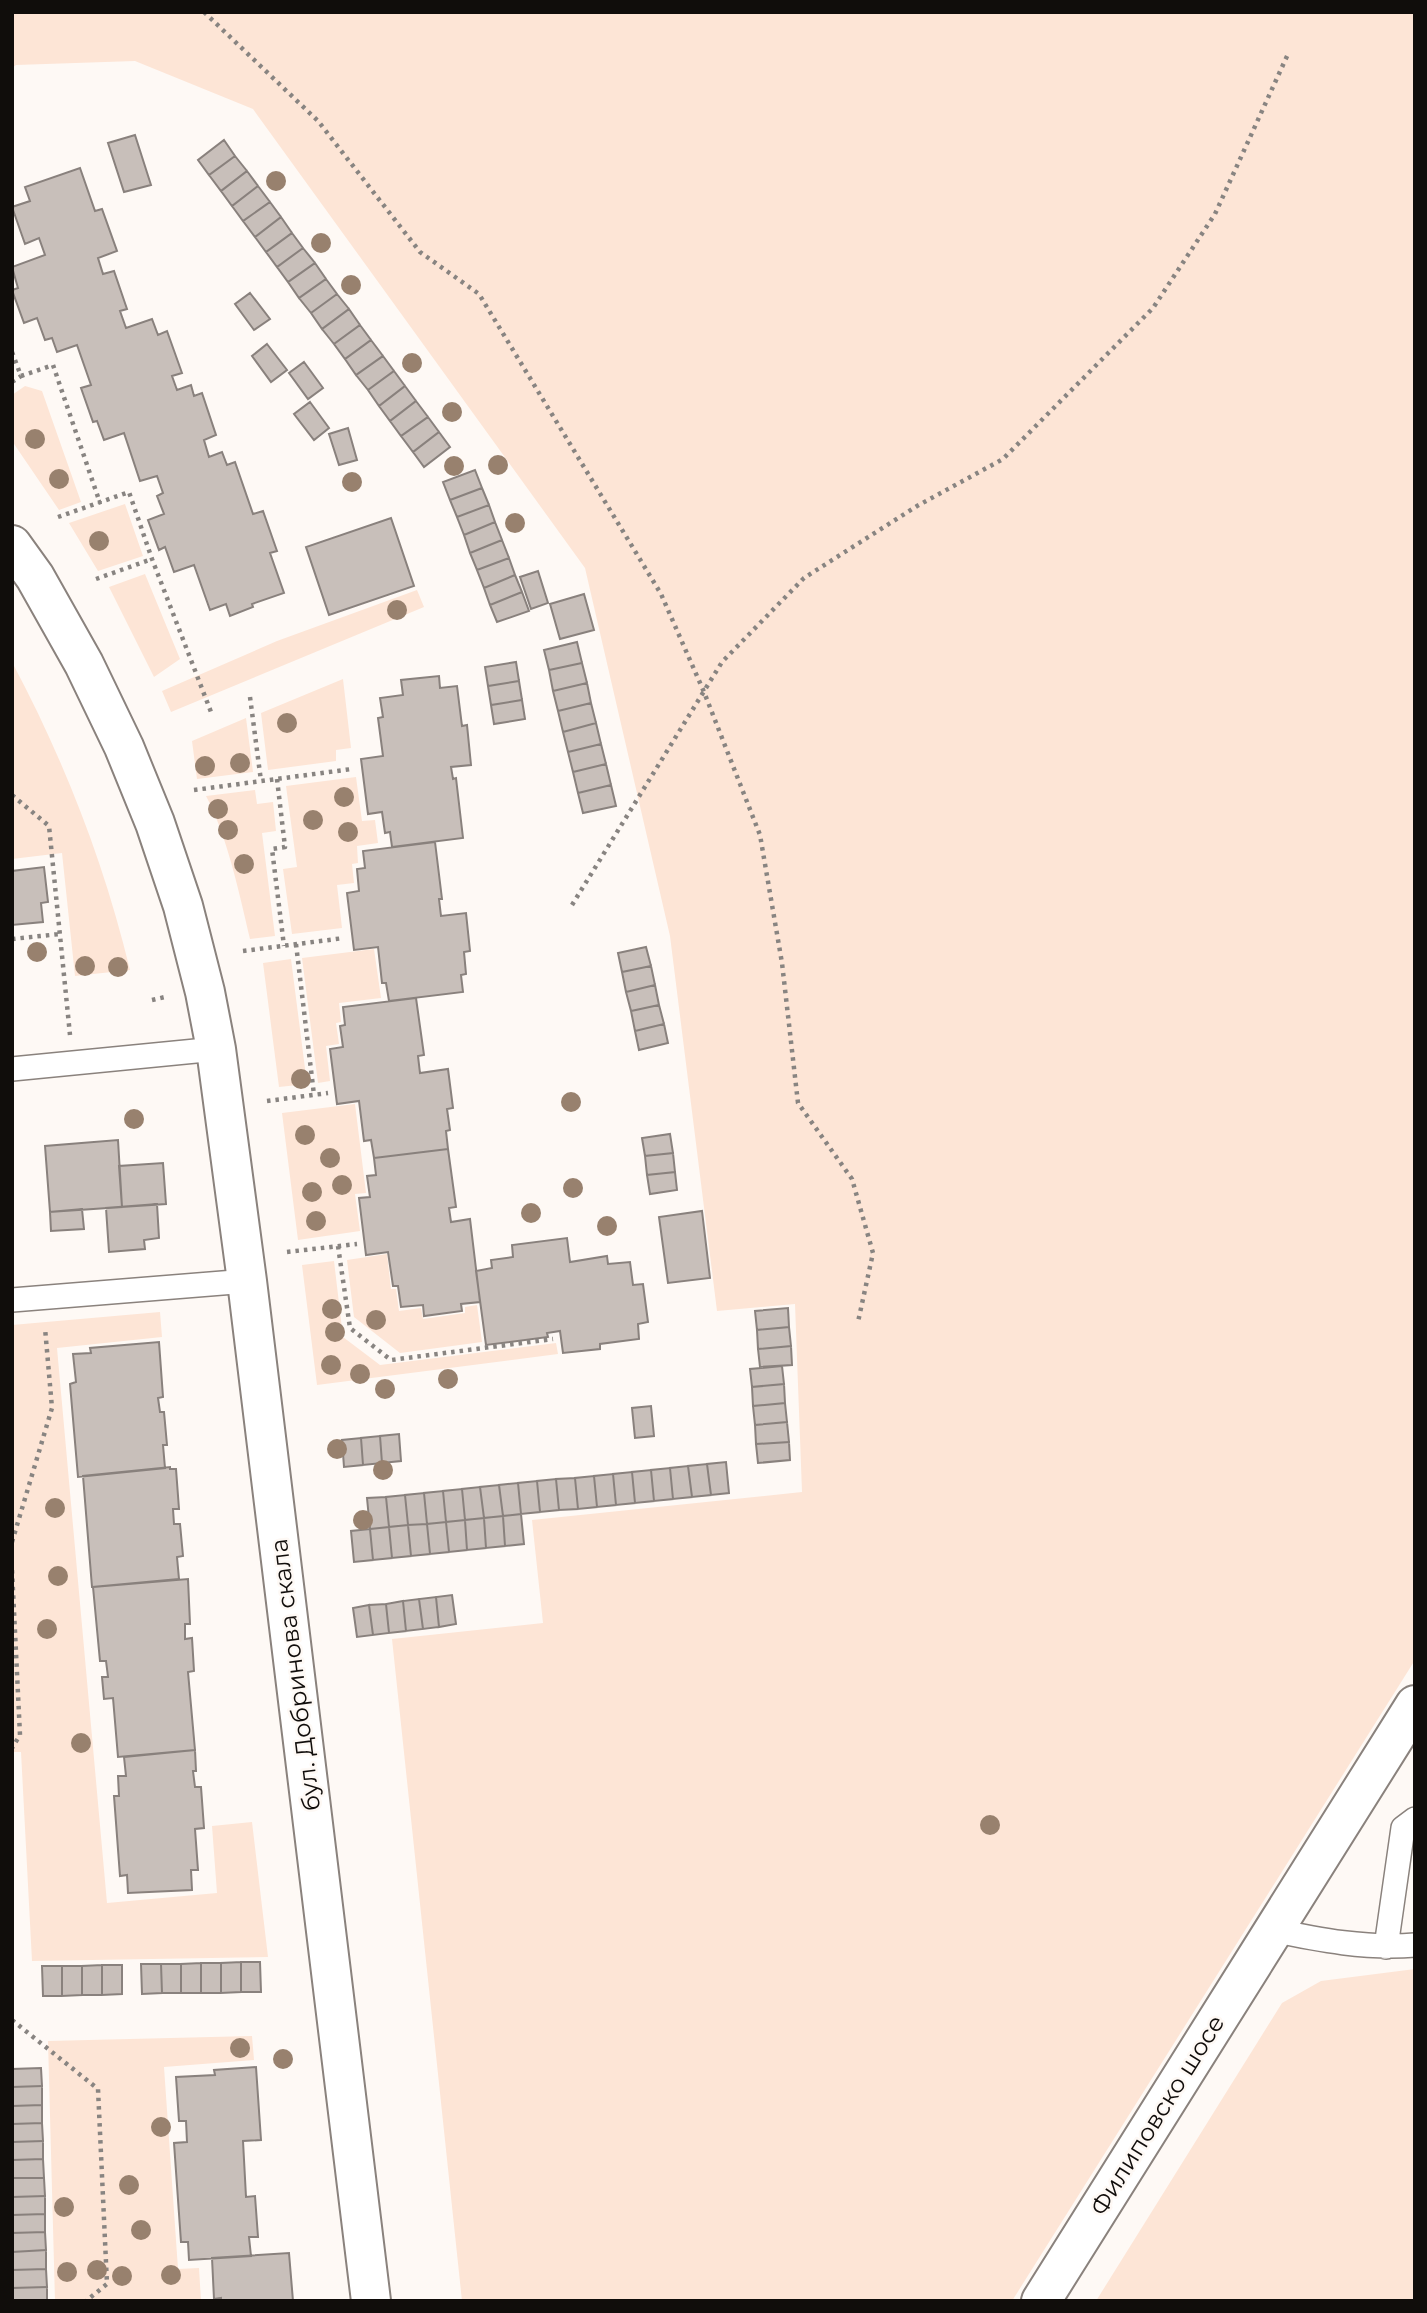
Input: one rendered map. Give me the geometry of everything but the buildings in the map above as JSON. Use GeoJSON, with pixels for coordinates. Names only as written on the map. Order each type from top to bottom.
{"type":"FeatureCollection","features":[{"type":"Feature","properties":{"kind":"main road","name":"бул. Добринова скала"},"geometry":{"type":"LineString","coordinates":[[12,545],[36,577],[124,747],[155,823],[183,906],[205,992],[247,1281],[371,2301]]}},
{"type":"Feature","properties":{"kind":"main road","name":"Филиповско шосе"},"geometry":{"type":"LineString","coordinates":[[1041,2301],[1415,1705]]}},
{"type":"Feature","properties":{"kind":"lane"},"geometry":{"type":"LineString","coordinates":[[12,1069],[215,1049]]}},
{"type":"Feature","properties":{"kind":"lane"},"geometry":{"type":"LineString","coordinates":[[12,1300],[247,1281]]}},
{"type":"Feature","properties":{"kind":"lane"},"geometry":{"type":"LineString","coordinates":[[1386,1947],[1403,1828],[1415,1819]]}},
{"type":"Feature","properties":{"kind":"lane"},"geometry":{"type":"LineString","coordinates":[[1272,1930],[1386,1947],[1415,1945]]}},
{"type":"Feature","properties":{"kind":"path"},"geometry":{"type":"LineString","coordinates":[[204,12],[318,121],[420,252],[479,294],[661,594],[704,692],[760,835],[782,963],[797,1103],[852,1179],[873,1252],[858,1322]]}},
{"type":"Feature","properties":{"kind":"path"},"geometry":{"type":"LineString","coordinates":[[572,905],[722,662],[804,578],[917,506],[1003,459],[1153,308],[1215,214],[1288,54]]}},
{"type":"Feature","properties":{"kind":"path"},"geometry":{"type":"LineString","coordinates":[[12,352],[20,376]]}},
{"type":"Feature","properties":{"kind":"path"},"geometry":{"type":"LineString","coordinates":[[12,382],[20,376],[53,365],[100,503]]}},
{"type":"Feature","properties":{"kind":"path"},"geometry":{"type":"LineString","coordinates":[[58,517],[129,492],[211,712]]}},
{"type":"Feature","properties":{"kind":"path"},"geometry":{"type":"LineString","coordinates":[[96,579],[152,559]]}},
{"type":"Feature","properties":{"kind":"path"},"geometry":{"type":"LineString","coordinates":[[250,697],[261,781]]}},
{"type":"Feature","properties":{"kind":"path"},"geometry":{"type":"LineString","coordinates":[[194,790],[352,769]]}},
{"type":"Feature","properties":{"kind":"path"},"geometry":{"type":"LineString","coordinates":[[277,779],[285,847],[272,849],[284,946]]}},
{"type":"Feature","properties":{"kind":"path"},"geometry":{"type":"LineString","coordinates":[[12,795],[49,827],[73,1063]]}},
{"type":"Feature","properties":{"kind":"path"},"geometry":{"type":"LineString","coordinates":[[12,939],[60,934]]}},
{"type":"Feature","properties":{"kind":"path"},"geometry":{"type":"LineString","coordinates":[[243,951],[344,938]]}},
{"type":"Feature","properties":{"kind":"path"},"geometry":{"type":"LineString","coordinates":[[296,944],[314,1095]]}},
{"type":"Feature","properties":{"kind":"path"},"geometry":{"type":"LineString","coordinates":[[152,1000],[165,997]]}},
{"type":"Feature","properties":{"kind":"path"},"geometry":{"type":"LineString","coordinates":[[267,1101],[327,1093]]}},
{"type":"Feature","properties":{"kind":"path"},"geometry":{"type":"LineString","coordinates":[[287,1252],[357,1244]]}},
{"type":"Feature","properties":{"kind":"path"},"geometry":{"type":"LineString","coordinates":[[338,1246],[350,1328],[391,1360],[554,1339]]}},
{"type":"Feature","properties":{"kind":"path"},"geometry":{"type":"LineString","coordinates":[[12,1542],[52,1408],[41,1298]]}},
{"type":"Feature","properties":{"kind":"path"},"geometry":{"type":"LineString","coordinates":[[12,1570],[20,1735],[12,1748]]}},
{"type":"Feature","properties":{"kind":"path"},"geometry":{"type":"LineString","coordinates":[[12,2020],[98,2088],[107,2284],[86,2301]]}},
{"type":"Feature","properties":{"kind":"shaded area"},"geometry":{"type":"Polygon","coordinates":[[[12,12],[1415,12],[1415,1660],[1012,2301],[462,2301],[392,1639],[543,1623],[532,1520],[802,1492],[795,1304],[717,1311],[670,936],[585,568],[253,109],[135,61],[16,65],[12,68],[12,12]]]}},
{"type":"Feature","properties":{"kind":"shaded area"},"geometry":{"type":"Polygon","coordinates":[[[25,386],[42,391],[81,502],[59,510],[12,441],[12,395],[25,386]]]}},
{"type":"Feature","properties":{"kind":"shaded area"},"geometry":{"type":"Polygon","coordinates":[[[125,504],[143,556],[98,571],[69,523],[125,504]]]}},
{"type":"Feature","properties":{"kind":"shaded area"},"geometry":{"type":"Polygon","coordinates":[[[145,574],[180,659],[154,677],[109,587],[145,574]]]}},
{"type":"Feature","properties":{"kind":"shaded area"},"geometry":{"type":"Polygon","coordinates":[[[417,590],[424,607],[171,712],[162,691],[277,641],[417,590]]]}},
{"type":"Feature","properties":{"kind":"shaded area"},"geometry":{"type":"Polygon","coordinates":[[[12,662],[49,736],[81,812],[108,890],[130,970],[75,976],[62,853],[12,859],[12,662]]]}},
{"type":"Feature","properties":{"kind":"shaded area"},"geometry":{"type":"Polygon","coordinates":[[[343,679],[351,748],[336,750],[336,761],[268,770],[261,713],[343,679]]]}},
{"type":"Feature","properties":{"kind":"shaded area"},"geometry":{"type":"Polygon","coordinates":[[[246,718],[253,772],[197,779],[192,741],[246,718]]]}},
{"type":"Feature","properties":{"kind":"shaded area"},"geometry":{"type":"Polygon","coordinates":[[[356,777],[362,821],[375,820],[378,843],[357,846],[358,863],[352,864],[354,883],[337,885],[342,928],[292,934],[283,869],[297,867],[286,786],[356,777]]]}},
{"type":"Feature","properties":{"kind":"shaded area"},"geometry":{"type":"Polygon","coordinates":[[[255,790],[257,804],[273,802],[276,831],[262,833],[275,936],[250,939],[227,847],[206,796],[255,790]]]}},
{"type":"Feature","properties":{"kind":"shaded area"},"geometry":{"type":"Polygon","coordinates":[[[374,949],[381,998],[339,1003],[341,1022],[336,1023],[339,1044],[326,1046],[330,1081],[318,1083],[302,958],[374,949]]]}},
{"type":"Feature","properties":{"kind":"shaded area"},"geometry":{"type":"Polygon","coordinates":[[[291,959],[307,1084],[279,1087],[263,963],[291,959]]]}},
{"type":"Feature","properties":{"kind":"shaded area"},"geometry":{"type":"Polygon","coordinates":[[[355,1104],[366,1193],[355,1194],[360,1231],[298,1240],[282,1113],[355,1104]]]}},
{"type":"Feature","properties":{"kind":"shaded area"},"geometry":{"type":"Polygon","coordinates":[[[387,1254],[391,1289],[396,1289],[399,1311],[421,1308],[423,1319],[465,1313],[465,1307],[477,1305],[482,1342],[400,1353],[354,1317],[347,1260],[387,1254]]]}},
{"type":"Feature","properties":{"kind":"shaded area"},"geometry":{"type":"Polygon","coordinates":[[[334,1261],[343,1337],[380,1365],[556,1343],[558,1354],[317,1385],[302,1265],[334,1261]]]}},
{"type":"Feature","properties":{"kind":"shaded area"},"geometry":{"type":"Polygon","coordinates":[[[160,1312],[162,1337],[57,1348],[107,1903],[217,1893],[212,1826],[252,1822],[268,1957],[32,1961],[21,1752],[12,1752],[12,1325],[160,1312]]]}},
{"type":"Feature","properties":{"kind":"shaded area"},"geometry":{"type":"Polygon","coordinates":[[[1415,1969],[1415,2301],[1096,2301],[1282,2003],[1321,1981],[1415,1969]]]}},
{"type":"Feature","properties":{"kind":"shaded area"},"geometry":{"type":"Polygon","coordinates":[[[252,2036],[254,2060],[164,2067],[178,2269],[199,2268],[201,2301],[55,2301],[48,2041],[252,2036]]]}}]}
